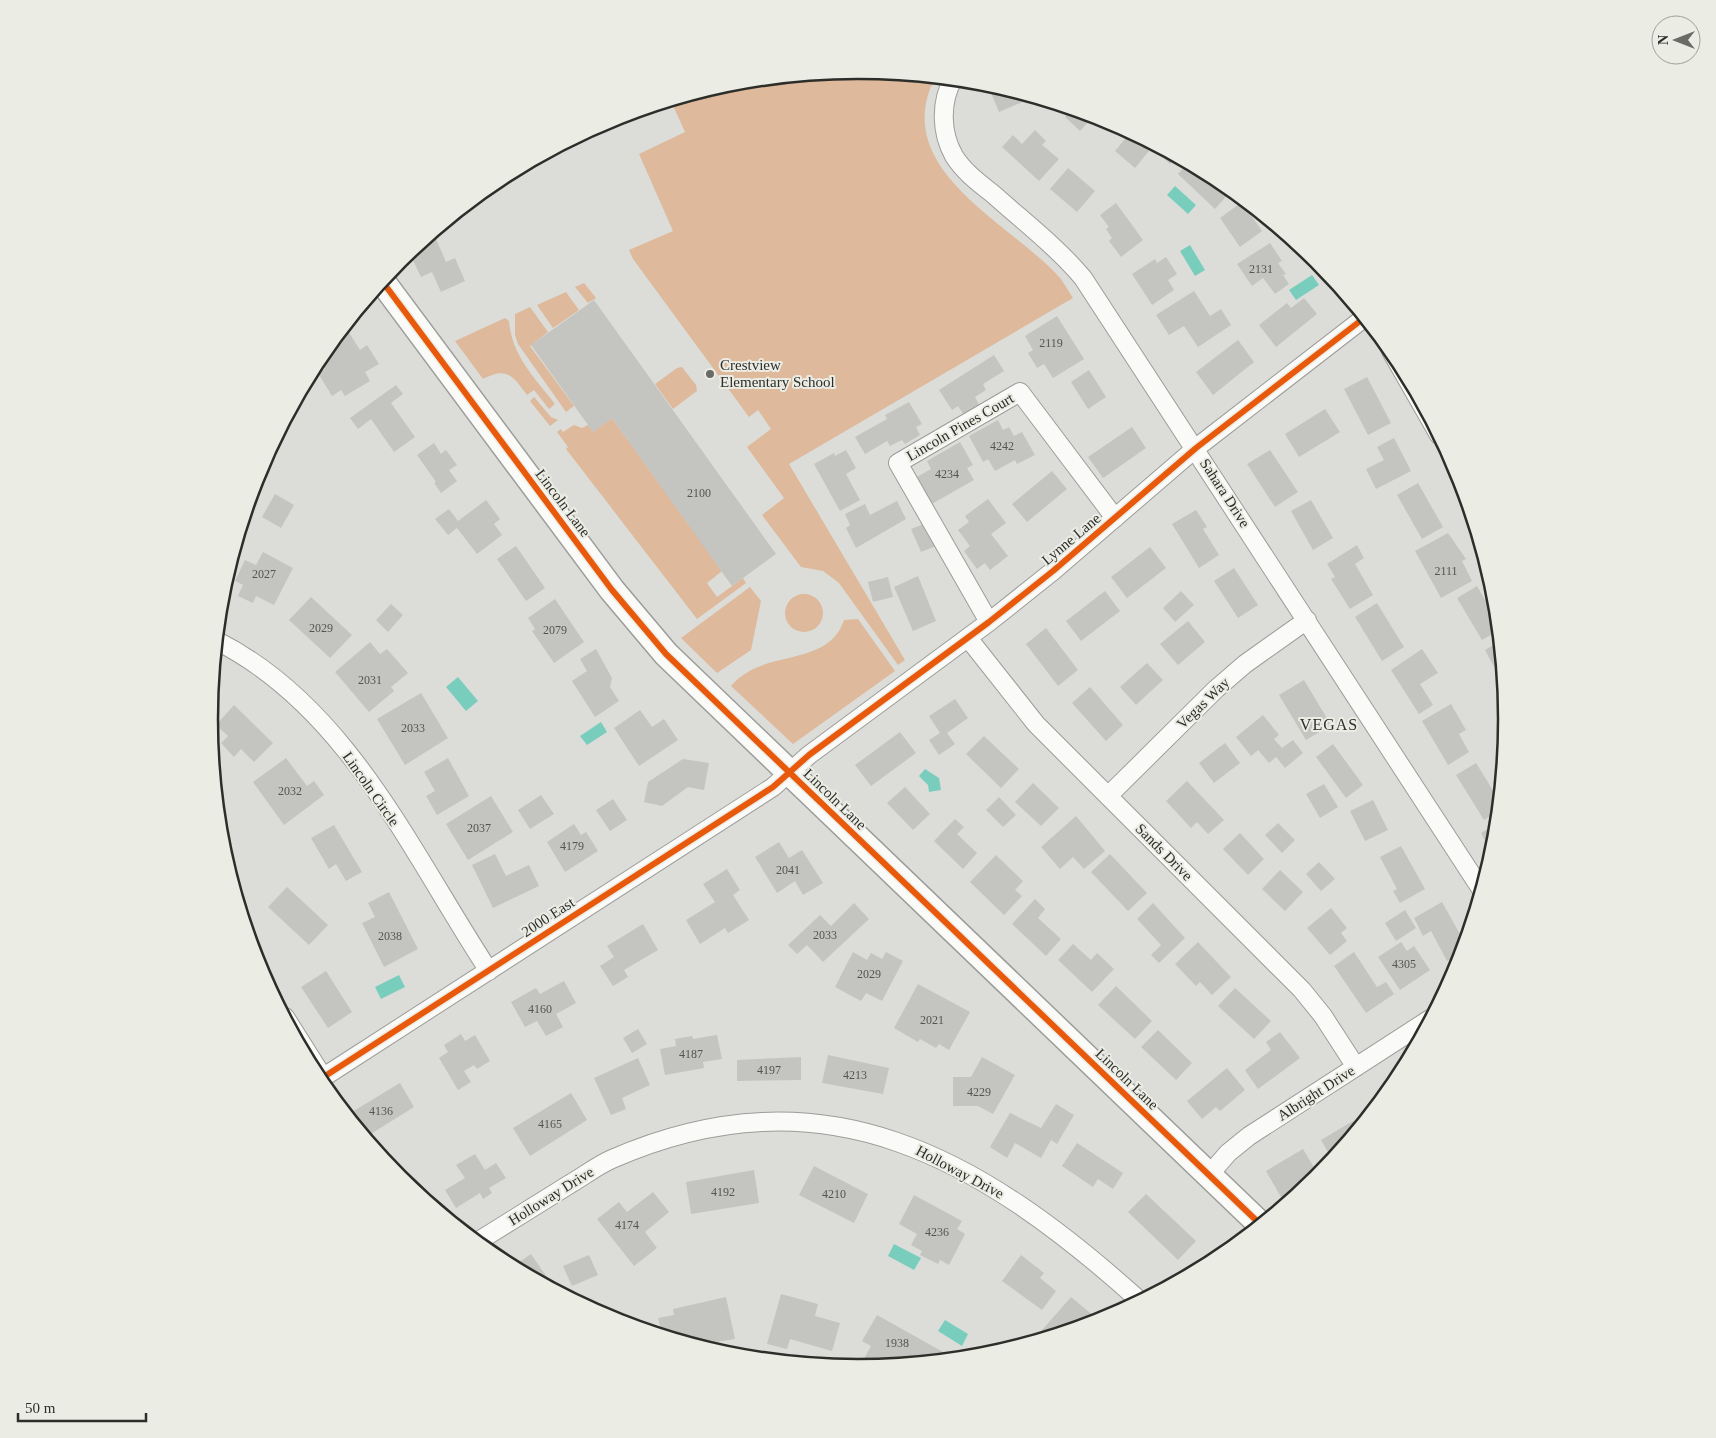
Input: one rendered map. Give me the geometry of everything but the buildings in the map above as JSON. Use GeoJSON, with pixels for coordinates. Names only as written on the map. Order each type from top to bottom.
{"type":"FeatureCollection","features":[{"type":"Feature","properties":{"kind":"street","name":"Sahara Drive"},"geometry":{"type":"LineString","coordinates":[[951,85],[945,100],[944,121],[951,149],[962,167],[1064,257],[1083,278],[1196,448],[1477,881]]}},
{"type":"Feature","properties":{"kind":"street","name":"Lincoln Lane"},"geometry":{"type":"LineString","coordinates":[[386,287],[640,625],[678,666],[1256,1220]]}},
{"type":"Feature","properties":{"kind":"street","name":"Lynne Lane"},"geometry":{"type":"LineString","coordinates":[[789,773],[809,755],[990,622],[1196,448],[1360,321]]}},
{"type":"Feature","properties":{"kind":"street","name":"Lincoln Pines Court"},"geometry":{"type":"LineString","coordinates":[[990,622],[898,462],[1020,392],[1115,518]]}},
{"type":"Feature","properties":{"kind":"street","name":"Vegas Way"},"geometry":{"type":"LineString","coordinates":[[1108,796],[1216,689],[1246,664],[1307,620]]}},
{"type":"Feature","properties":{"kind":"street","name":"Sands Drive"},"geometry":{"type":"LineString","coordinates":[[968,638],[1030,718],[1302,990],[1323,1016],[1356,1067]]}},
{"type":"Feature","properties":{"kind":"street","name":"Lincoln Circle"},"geometry":{"type":"LineString","coordinates":[[222,644],[267,672],[300,700],[343,748],[376,792],[489,971]]}},
{"type":"Feature","properties":{"kind":"street","name":"2000 East"},"geometry":{"type":"LineString","coordinates":[[326,1075],[773,787],[789,773]]}},
{"type":"Feature","properties":{"kind":"street","name":"Albright Drive"},"geometry":{"type":"LineString","coordinates":[[1209,1175],[1232,1149],[1249,1136],[1419,1026]]}},
{"type":"Feature","properties":{"kind":"street","name":"Holloway Drive"},"geometry":{"type":"LineString","coordinates":[[484,1238],[610,1160],[653,1143],[698,1130],[740,1123],[822,1124],[866,1132],[899,1141],[932,1154],[975,1177],[1024,1208],[1077,1247],[1134,1296]]}},
{"type":"Feature","properties":{"kind":"shaded area"},"geometry":{"type":"Polygon","coordinates":[[[816,80],[900,80],[936,83],[931,86],[925,117],[930,146],[944,172],[965,195],[1061,279],[1073,298],[789,464],[905,660],[898,665],[839,583],[823,571],[801,567],[762,515],[784,498],[747,447],[771,429],[758,410],[749,417],[633,259],[629,250],[673,231],[639,154],[685,132],[674,107],[733,91],[774,84],[816,80]]]}},
{"type":"Feature","properties":{"kind":"shaded area"},"geometry":{"type":"Polygon","coordinates":[[[1175,186],[1196,205],[1188,214],[1167,195],[1175,186]]]}},
{"type":"Feature","properties":{"kind":"shaded area"},"geometry":{"type":"Polygon","coordinates":[[[1190,245],[1205,270],[1195,276],[1180,251],[1190,245]]]}},
{"type":"Feature","properties":{"kind":"shaded area"},"geometry":{"type":"Polygon","coordinates":[[[1312,275],[1319,285],[1296,300],[1289,290],[1312,275]]]}},
{"type":"Feature","properties":{"kind":"shaded area"},"geometry":{"type":"Polygon","coordinates":[[[584,283],[596,298],[588,303],[575,287],[584,283]]]}},
{"type":"Feature","properties":{"kind":"shaded area"},"geometry":{"type":"Polygon","coordinates":[[[566,292],[579,310],[553,328],[537,305],[566,292]]]}},
{"type":"Feature","properties":{"kind":"shaded area"},"geometry":{"type":"Polygon","coordinates":[[[530,307],[548,332],[530,346],[574,406],[566,412],[518,344],[515,335],[515,314],[530,307]]]}},
{"type":"Feature","properties":{"kind":"shaded area"},"geometry":{"type":"Polygon","coordinates":[[[505,318],[509,321],[514,345],[519,356],[555,404],[549,409],[534,390],[527,395],[517,382],[508,375],[491,375],[483,379],[455,341],[505,318]]]}},
{"type":"Feature","properties":{"kind":"shaded area"},"geometry":{"type":"Polygon","coordinates":[[[682,367],[696,385],[697,391],[673,409],[655,384],[677,368],[682,367]]]}},
{"type":"Feature","properties":{"kind":"shaded area"},"geometry":{"type":"Polygon","coordinates":[[[534,397],[551,417],[558,420],[550,426],[530,401],[534,397]]]}},
{"type":"Feature","properties":{"kind":"shaded area"},"geometry":{"type":"Polygon","coordinates":[[[612,418],[722,571],[707,583],[717,597],[743,578],[746,583],[697,619],[566,449],[568,447],[557,432],[561,429],[563,432],[574,425],[582,428],[588,425],[593,431],[612,418]]]}},
{"type":"Feature","properties":{"kind":"shaded area"},"geometry":{"type":"Polygon","coordinates":[[[750,587],[761,601],[751,650],[717,673],[681,638],[750,587]]]}},
{"type":"Feature","properties":{"kind":"shaded area"},"geometry":{"type":"Polygon","coordinates":[[[804,594],[818,599],[823,613],[818,627],[804,632],[790,627],[785,613],[790,599],[804,594]]]}},
{"type":"Feature","properties":{"kind":"shaded area"},"geometry":{"type":"Polygon","coordinates":[[[858,619],[895,671],[793,744],[731,686],[744,674],[760,666],[810,652],[824,646],[836,635],[844,620],[858,619]]]}},
{"type":"Feature","properties":{"kind":"shaded area"},"geometry":{"type":"Polygon","coordinates":[[[458,677],[478,701],[466,711],[446,687],[458,677]]]}},
{"type":"Feature","properties":{"kind":"shaded area"},"geometry":{"type":"Polygon","coordinates":[[[601,722],[607,732],[587,745],[580,736],[601,722]]]}},
{"type":"Feature","properties":{"kind":"shaded area"},"geometry":{"type":"Polygon","coordinates":[[[925,769],[939,778],[941,790],[929,792],[928,785],[919,776],[925,769]]]}},
{"type":"Feature","properties":{"kind":"shaded area"},"geometry":{"type":"Polygon","coordinates":[[[399,975],[405,987],[381,999],[375,987],[399,975]]]}},
{"type":"Feature","properties":{"kind":"shaded area"},"geometry":{"type":"Polygon","coordinates":[[[894,1244],[921,1258],[914,1270],[888,1256],[894,1244]]]}},
{"type":"Feature","properties":{"kind":"shaded area"},"geometry":{"type":"Polygon","coordinates":[[[945,1320],[968,1334],[962,1346],[938,1331],[945,1320]]]}},
{"type":"Feature","properties":{"kind":"cycle path"},"geometry":{"type":"LineString","coordinates":[[386,287],[612,590],[666,654],[1256,1220]]}},
{"type":"Feature","properties":{"kind":"cycle path"},"geometry":{"type":"LineString","coordinates":[[326,1075],[773,787],[809,755],[989,622],[1053,571],[1196,448],[1360,321]]}},
{"type":"Feature","properties":{"kind":"place","name":"Crestview Elementary School"},"geometry":{"type":"Point","coordinates":[710,374]}},
{"type":"Feature","properties":{"kind":"district","name":"VEGAS"},"geometry":{"type":"Point","coordinates":[1329,724]}}]}
